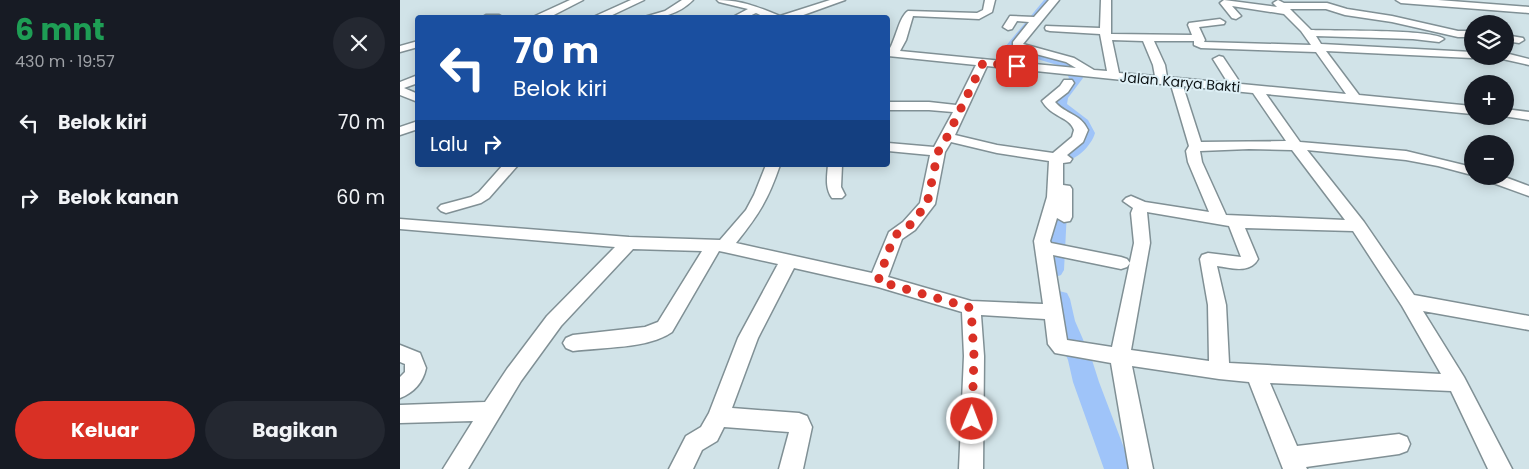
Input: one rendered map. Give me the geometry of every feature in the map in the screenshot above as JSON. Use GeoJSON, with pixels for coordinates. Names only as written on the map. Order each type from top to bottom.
{"type":"FeatureCollection","features":[{"type":"Feature","properties":{"kind":"street"},"geometry":{"type":"LineString","coordinates":[[604,15],[639,0]]}},
{"type":"Feature","properties":{"kind":"street"},"geometry":{"type":"LineString","coordinates":[[659,15],[668,13],[688,0]]}},
{"type":"Feature","properties":{"kind":"street"},"geometry":{"type":"LineString","coordinates":[[722,0],[771,15]]}},
{"type":"Feature","properties":{"kind":"street"},"geometry":{"type":"LineString","coordinates":[[792,15],[840,0]]}},
{"type":"Feature","properties":{"kind":"street"},"geometry":{"type":"LineString","coordinates":[[890,53],[900,44],[908,15],[911,13],[977,19],[987,12],[990,0]]}},
{"type":"Feature","properties":{"kind":"street"},"geometry":{"type":"LineString","coordinates":[[1054,0],[1033,20],[1017,46],[1070,60],[1080,76],[1050,99],[1049,104],[1054,110],[1079,123],[1081,130],[1086,134],[1061,159],[1055,197],[1044,231],[1057,338],[1071,349],[1219,371],[1457,383]]}},
{"type":"Feature","properties":{"kind":"street"},"geometry":{"type":"LineString","coordinates":[[1106,0],[1106,34],[1114,76]]}},
{"type":"Feature","properties":{"kind":"street"},"geometry":{"type":"LineString","coordinates":[[1392,19],[1401,0],[1529,10]]}},
{"type":"Feature","properties":{"kind":"street"},"geometry":{"type":"LineString","coordinates":[[542,15],[576,1],[589,6]]}},
{"type":"Feature","properties":{"kind":"street"},"geometry":{"type":"LineString","coordinates":[[1236,16],[1225,3],[1226,1],[1281,6],[1327,6],[1343,12],[1392,19],[1464,34]]}},
{"type":"Feature","properties":{"kind":"street"},"geometry":{"type":"LineString","coordinates":[[732,14],[743,5]]}},
{"type":"Feature","properties":{"kind":"street"},"geometry":{"type":"LineString","coordinates":[[1281,6],[1308,32],[1355,98]]}},
{"type":"Feature","properties":{"kind":"street"},"geometry":{"type":"LineString","coordinates":[[732,14],[756,9]]}},
{"type":"Feature","properties":{"kind":"street"},"geometry":{"type":"LineString","coordinates":[[1377,17],[1380,26],[1389,36]]}},
{"type":"Feature","properties":{"kind":"street"},"geometry":{"type":"LineString","coordinates":[[1008,27],[1014,18],[1033,20]]}},
{"type":"Feature","properties":{"kind":"street"},"geometry":{"type":"LineString","coordinates":[[1201,45],[1193,25],[1220,22]]}},
{"type":"Feature","properties":{"kind":"street"},"geometry":{"type":"LineString","coordinates":[[1050,28],[1201,45],[1464,54]]}},
{"type":"Feature","properties":{"kind":"street"},"geometry":{"type":"LineString","coordinates":[[1308,32],[1413,36],[1444,40]]}},
{"type":"Feature","properties":{"kind":"street"},"geometry":{"type":"LineString","coordinates":[[1458,34],[1464,44]]}},
{"type":"Feature","properties":{"kind":"street"},"geometry":{"type":"LineString","coordinates":[[1148,39],[1159,65],[1161,80]]}},
{"type":"Feature","properties":{"kind":"street"},"geometry":{"type":"LineString","coordinates":[[1514,39],[1519,40]]}},
{"type":"Feature","properties":{"kind":"street"},"geometry":{"type":"LineString","coordinates":[[400,49],[415,45]]}},
{"type":"Feature","properties":{"kind":"street"},"geometry":{"type":"LineString","coordinates":[[400,49],[415,52]]}},
{"type":"Feature","properties":{"kind":"street","name":"Jalan Karya Bakti"},"geometry":{"type":"LineString","coordinates":[[890,53],[1080,76],[1176,80],[1464,109]]}},
{"type":"Feature","properties":{"kind":"street"},"geometry":{"type":"LineString","coordinates":[[1219,59],[1236,86]]}},
{"type":"Feature","properties":{"kind":"street"},"geometry":{"type":"LineString","coordinates":[[1514,59],[1529,62]]}},
{"type":"Feature","properties":{"kind":"street"},"geometry":{"type":"LineString","coordinates":[[878,281],[894,236],[909,226],[927,204],[938,152],[983,63]]}},
{"type":"Feature","properties":{"kind":"street"},"geometry":{"type":"LineString","coordinates":[[400,86],[415,79]]}},
{"type":"Feature","properties":{"kind":"street"},"geometry":{"type":"LineString","coordinates":[[1176,80],[1178,94],[1196,146],[1193,151],[1195,162],[1250,260],[1244,263],[1208,259],[1217,305],[1219,371]]}},
{"type":"Feature","properties":{"kind":"street"},"geometry":{"type":"LineString","coordinates":[[1257,89],[1296,146],[1358,226],[1408,301],[1457,383],[1500,469]]}},
{"type":"Feature","properties":{"kind":"street"},"geometry":{"type":"LineString","coordinates":[[400,90],[415,97]]}},
{"type":"Feature","properties":{"kind":"street"},"geometry":{"type":"LineString","coordinates":[[890,106],[929,106],[959,109]]}},
{"type":"Feature","properties":{"kind":"street"},"geometry":{"type":"LineString","coordinates":[[1514,114],[1529,116]]}},
{"type":"Feature","properties":{"kind":"street"},"geometry":{"type":"LineString","coordinates":[[1514,117],[1529,126]]}},
{"type":"Feature","properties":{"kind":"street"},"geometry":{"type":"LineString","coordinates":[[400,131],[415,126]]}},
{"type":"Feature","properties":{"kind":"street"},"geometry":{"type":"LineString","coordinates":[[947,137],[997,149],[1061,159]]}},
{"type":"Feature","properties":{"kind":"street"},"geometry":{"type":"LineString","coordinates":[[1196,146],[1296,146],[1374,151],[1437,161],[1464,169]]}},
{"type":"Feature","properties":{"kind":"street"},"geometry":{"type":"LineString","coordinates":[[890,147],[938,152]]}},
{"type":"Feature","properties":{"kind":"street"},"geometry":{"type":"LineString","coordinates":[[1061,159],[1064,168],[1064,217]]}},
{"type":"Feature","properties":{"kind":"street"},"geometry":{"type":"LineString","coordinates":[[446,208],[476,200],[509,167]]}},
{"type":"Feature","properties":{"kind":"street"},"geometry":{"type":"LineString","coordinates":[[573,343],[645,335],[656,333],[665,327],[719,246],[752,213],[773,167]]}},
{"type":"Feature","properties":{"kind":"street"},"geometry":{"type":"LineString","coordinates":[[835,167],[834,187],[837,195]]}},
{"type":"Feature","properties":{"kind":"street"},"geometry":{"type":"LineString","coordinates":[[1512,185],[1529,191]]}},
{"type":"Feature","properties":{"kind":"street"},"geometry":{"type":"LineString","coordinates":[[1141,469],[1120,356],[1142,243],[1136,203],[1228,221],[1358,226]]}},
{"type":"Feature","properties":{"kind":"street"},"geometry":{"type":"LineString","coordinates":[[400,224],[629,243],[719,246],[878,281],[971,308],[1053,312]]}},
{"type":"Feature","properties":{"kind":"street"},"geometry":{"type":"LineString","coordinates":[[456,469],[514,376],[554,322],[629,243]]}},
{"type":"Feature","properties":{"kind":"street"},"geometry":{"type":"LineString","coordinates":[[1045,248],[1067,251],[1121,264]]}},
{"type":"Feature","properties":{"kind":"street"},"geometry":{"type":"LineString","coordinates":[[681,469],[694,443],[709,434],[718,417],[748,338],[789,260]]}},
{"type":"Feature","properties":{"kind":"street"},"geometry":{"type":"LineString","coordinates":[[1408,301],[1529,323]]}},
{"type":"Feature","properties":{"kind":"street"},"geometry":{"type":"LineString","coordinates":[[971,308],[974,356],[971,469]]}},
{"type":"Feature","properties":{"kind":"street"},"geometry":{"type":"LineString","coordinates":[[400,353],[413,359],[416,371],[413,378],[400,389]]}},
{"type":"Feature","properties":{"kind":"street"},"geometry":{"type":"LineString","coordinates":[[1256,374],[1293,464],[1399,444]]}},
{"type":"Feature","properties":{"kind":"street"},"geometry":{"type":"LineString","coordinates":[[400,414],[492,411]]}},
{"type":"Feature","properties":{"kind":"street"},"geometry":{"type":"LineString","coordinates":[[718,417],[744,417],[799,423],[801,426],[800,433],[790,469]]}},
{"type":"Feature","properties":{"kind":"waterway"},"geometry":{"type":"LineString","coordinates":[[1050,0],[1012,47],[1070,64],[1076,78],[1061,98],[1059,105],[1078,119],[1086,128],[1087,133],[1085,139],[1065,157]]}},
{"type":"Feature","properties":{"kind":"waterway"},"geometry":{"type":"LineString","coordinates":[[1053,270],[1059,192]]}},
{"type":"Feature","properties":{"kind":"waterway"},"geometry":{"type":"LineString","coordinates":[[1059,299],[1063,321],[1080,360],[1086,382],[1118,469]]}},
{"type":"Feature","properties":{"kind":"route"},"geometry":{"type":"LineString","coordinates":[[972,419],[974,356],[973,314],[971,308],[878,281],[894,236],[909,226],[925,209],[929,200],[938,152],[983,63],[1017,66]]}}]}
